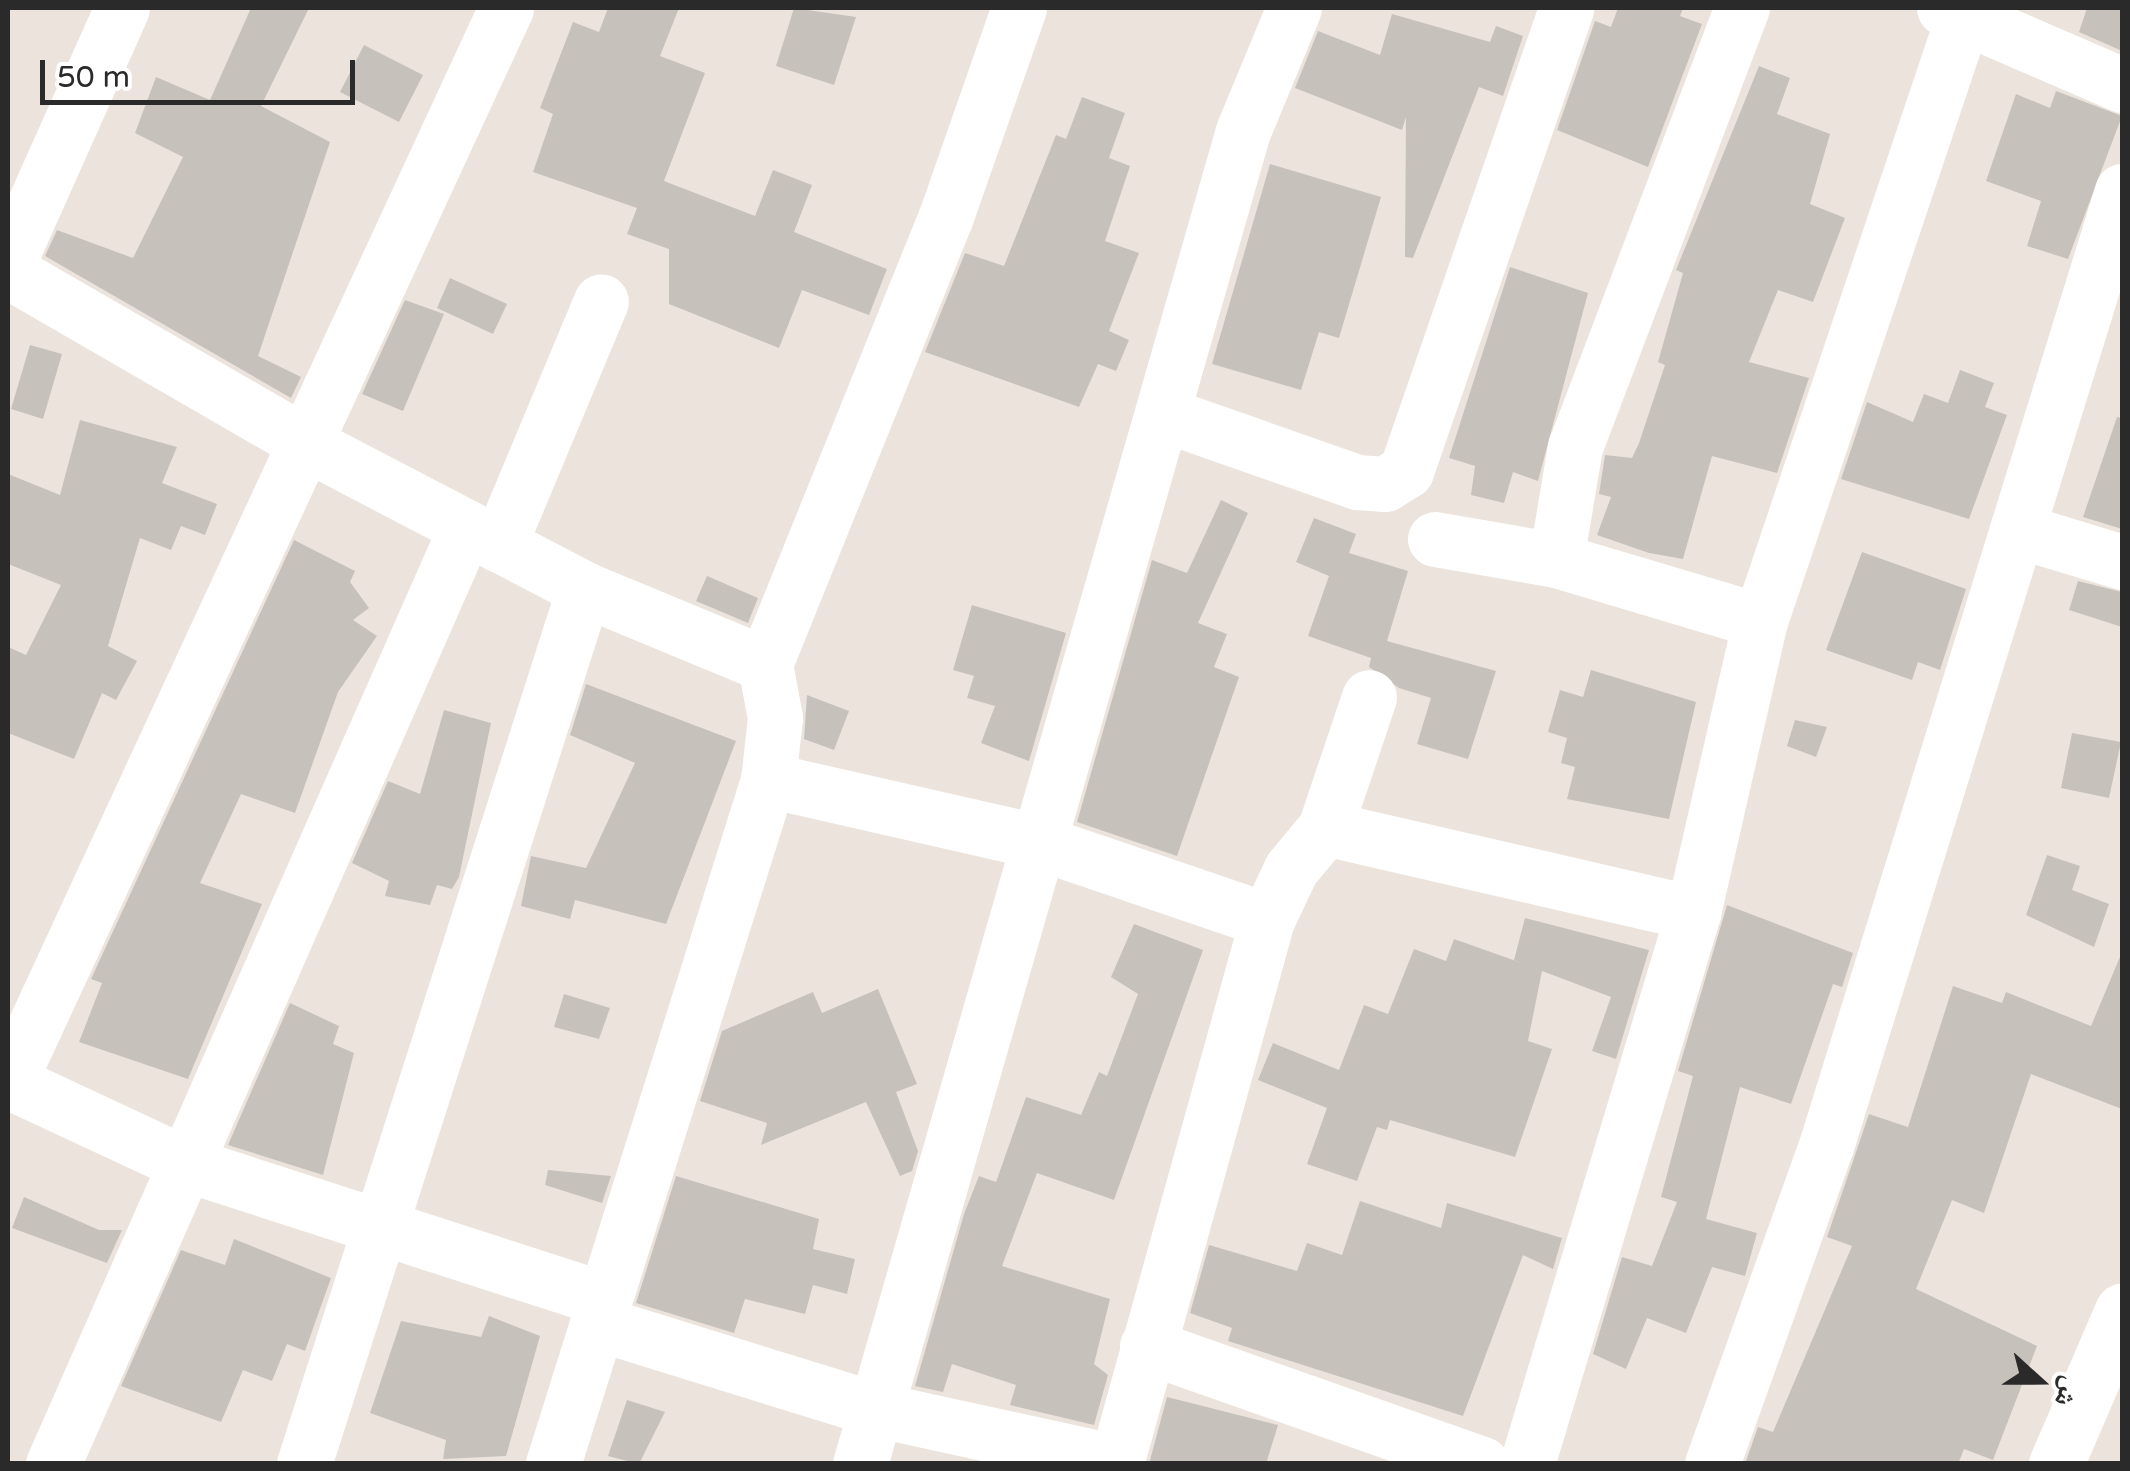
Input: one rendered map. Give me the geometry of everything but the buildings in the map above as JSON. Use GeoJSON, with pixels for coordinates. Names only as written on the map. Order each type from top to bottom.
{"type":"FeatureCollection","features":[{"type":"Feature","properties":{"kind":"street"},"geometry":{"type":"LineString","coordinates":[[8,264],[122,8]]}},
{"type":"Feature","properties":{"kind":"street"},"geometry":{"type":"LineString","coordinates":[[506,8],[310,446],[8,1082],[186,1164],[874,1409],[1117,1462],[1268,920],[1290,870],[1325,828],[1369,696]]}},
{"type":"Feature","properties":{"kind":"street"},"geometry":{"type":"LineString","coordinates":[[553,1464],[768,780],[774,718],[764,664],[945,219],[1019,8]]}},
{"type":"Feature","properties":{"kind":"street"},"geometry":{"type":"LineString","coordinates":[[860,1464],[1032,840],[1163,414],[1243,131],[1294,8]]}},
{"type":"Feature","properties":{"kind":"street"},"geometry":{"type":"LineString","coordinates":[[1163,414],[1357,482],[1385,484],[1406,471],[1566,8]]}},
{"type":"Feature","properties":{"kind":"street"},"geometry":{"type":"LineString","coordinates":[[1556,560],[1575,447],[1742,8]]}},
{"type":"Feature","properties":{"kind":"street"},"geometry":{"type":"LineString","coordinates":[[1527,1464],[1693,913],[1760,622],[1958,10],[2122,85]]}},
{"type":"Feature","properties":{"kind":"street"},"geometry":{"type":"LineString","coordinates":[[1712,1464],[1832,1127],[2122,190]]}},
{"type":"Feature","properties":{"kind":"street"},"geometry":{"type":"LineString","coordinates":[[8,272],[310,446],[584,589],[764,664]]}},
{"type":"Feature","properties":{"kind":"street"},"geometry":{"type":"LineString","coordinates":[[53,1464],[186,1164],[482,536],[601,302]]}},
{"type":"Feature","properties":{"kind":"street"},"geometry":{"type":"LineString","coordinates":[[2017,530],[2122,562]]}},
{"type":"Feature","properties":{"kind":"street"},"geometry":{"type":"LineString","coordinates":[[1436,539],[1556,560],[1760,622]]}},
{"type":"Feature","properties":{"kind":"street"},"geometry":{"type":"LineString","coordinates":[[304,1464],[584,589]]}},
{"type":"Feature","properties":{"kind":"street"},"geometry":{"type":"LineString","coordinates":[[768,780],[1032,840],[1268,920]]}},
{"type":"Feature","properties":{"kind":"street"},"geometry":{"type":"LineString","coordinates":[[1325,828],[1693,913]]}},
{"type":"Feature","properties":{"kind":"street"},"geometry":{"type":"LineString","coordinates":[[2056,1464],[2122,1310]]}},
{"type":"Feature","properties":{"kind":"street"},"geometry":{"type":"LineString","coordinates":[[1147,1346],[1482,1464]]}}]}
